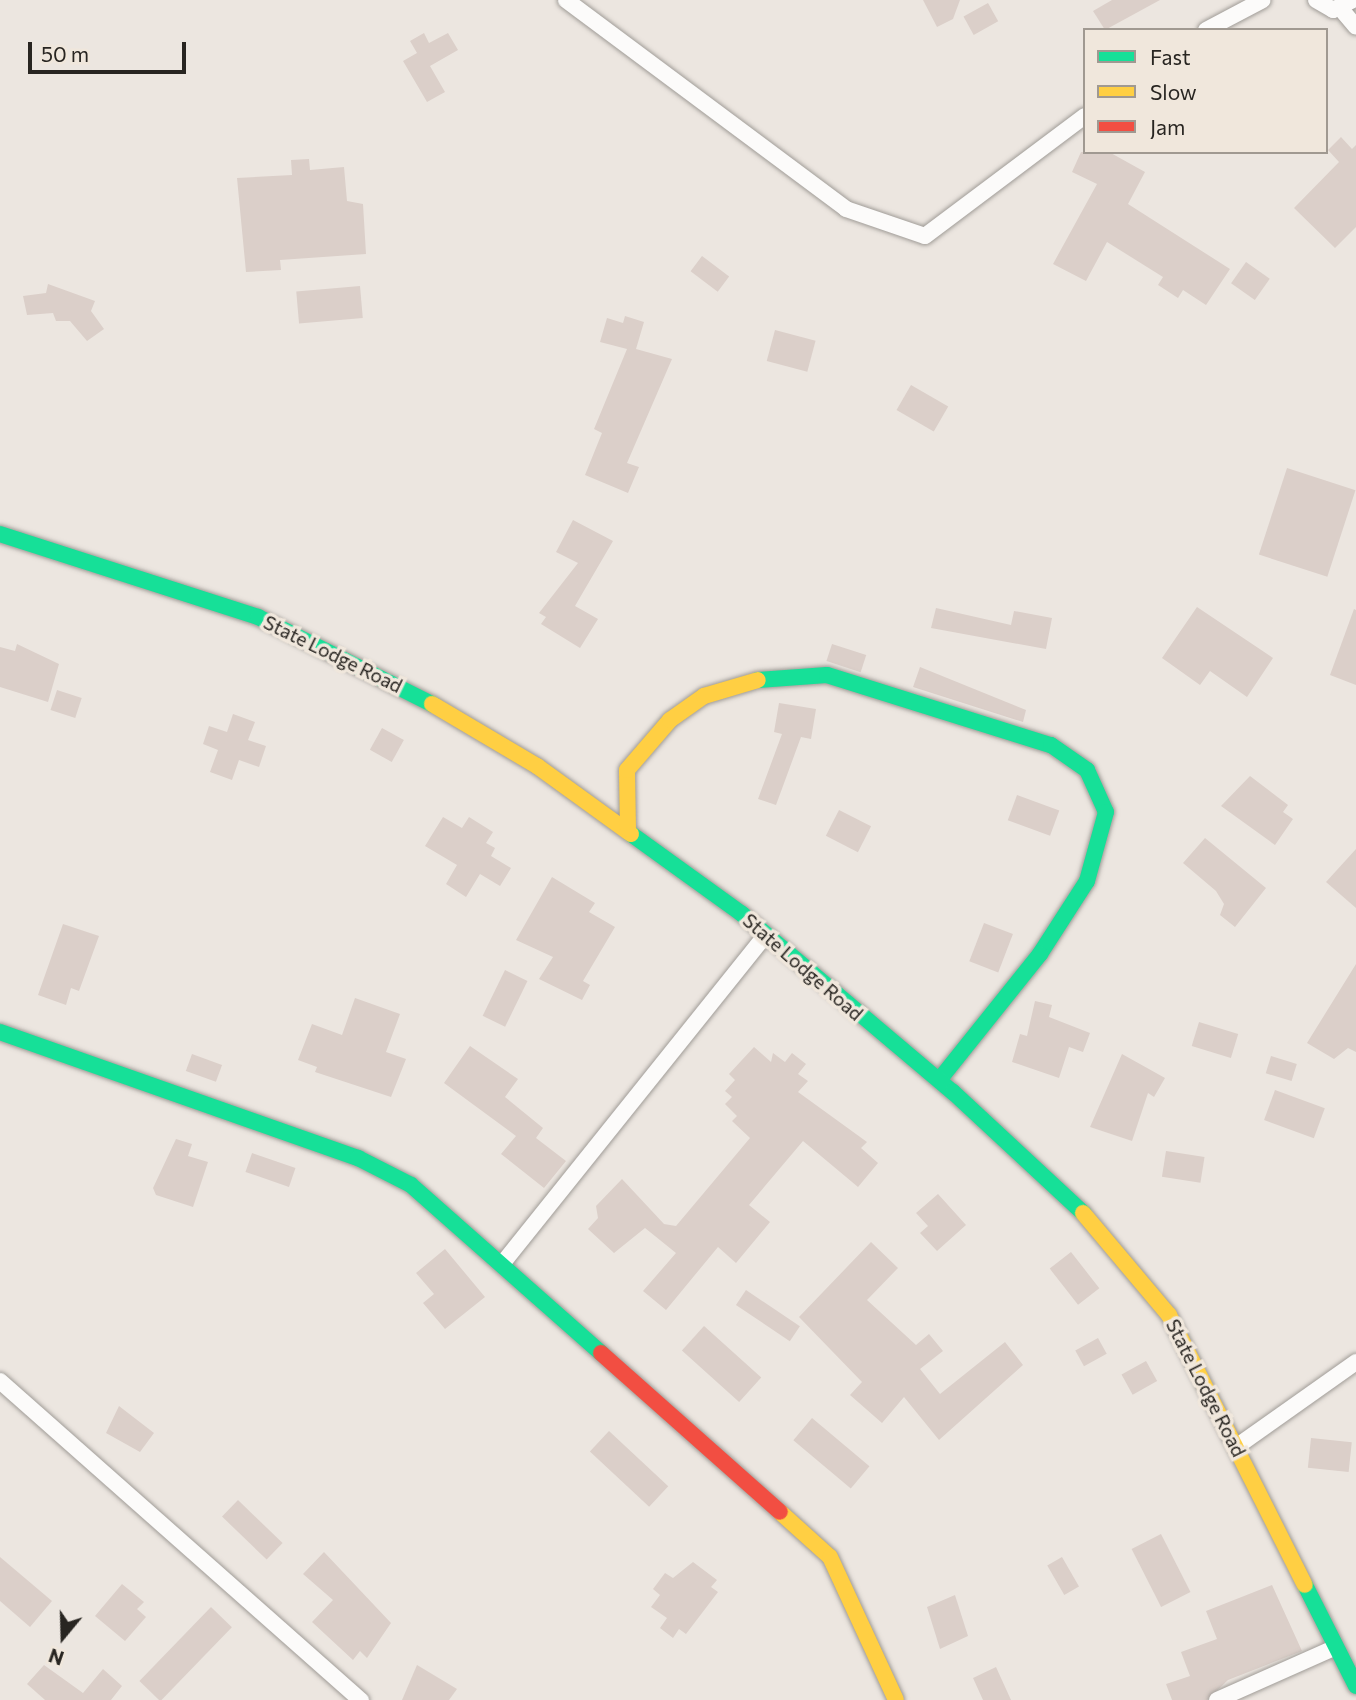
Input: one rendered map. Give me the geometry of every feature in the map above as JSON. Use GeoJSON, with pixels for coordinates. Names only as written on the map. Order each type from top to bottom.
{"type":"FeatureCollection","features":[{"type":"Feature","properties":{"kind":"street"},"geometry":{"type":"LineString","coordinates":[[566,0],[846,209],[925,236],[1083,118]]}},
{"type":"Feature","properties":{"kind":"street"},"geometry":{"type":"LineString","coordinates":[[1210,28],[1264,0]]}},
{"type":"Feature","properties":{"kind":"street"},"geometry":{"type":"LineString","coordinates":[[1316,0],[1347,5],[1356,27]]}},
{"type":"Feature","properties":{"kind":"street","name":"State Lodge Road"},"geometry":{"type":"LineString","coordinates":[[0,534],[258,617],[342,655],[537,766],[628,829],[766,935],[939,1080],[1059,1189],[1140,1275],[1196,1362],[1334,1648],[1355,1681]]}},
{"type":"Feature","properties":{"kind":"street"},"geometry":{"type":"LineString","coordinates":[[628,829],[626,770],[670,720],[704,696],[751,680],[827,675],[1051,745],[1087,769],[1106,812],[1087,881],[1040,954],[939,1080]]}},
{"type":"Feature","properties":{"kind":"street"},"geometry":{"type":"LineString","coordinates":[[502,1264],[766,935]]}},
{"type":"Feature","properties":{"kind":"street"},"geometry":{"type":"LineString","coordinates":[[0,1032],[380,1168],[411,1185],[830,1557],[896,1700]]}},
{"type":"Feature","properties":{"kind":"street"},"geometry":{"type":"LineString","coordinates":[[1236,1447],[1356,1362]]}},
{"type":"Feature","properties":{"kind":"street"},"geometry":{"type":"LineString","coordinates":[[0,1381],[360,1700]]}},
{"type":"Feature","properties":{"kind":"street"},"geometry":{"type":"LineString","coordinates":[[1217,1700],[1334,1648]]}},
{"type":"Feature","properties":{"kind":"building"},"geometry":{"type":"Polygon","coordinates":[[[923,0],[960,0],[953,19],[937,27],[923,0]]]}},
{"type":"Feature","properties":{"kind":"building"},"geometry":{"type":"Polygon","coordinates":[[[1112,0],[1160,0],[1109,28],[1104,28],[1093,11],[1112,0]]]}},
{"type":"Feature","properties":{"kind":"building"},"geometry":{"type":"Polygon","coordinates":[[[988,3],[998,21],[974,35],[964,17],[988,3]]]}},
{"type":"Feature","properties":{"kind":"building"},"geometry":{"type":"Polygon","coordinates":[[[424,33],[429,43],[448,33],[458,50],[430,66],[445,92],[427,102],[403,61],[417,53],[410,41],[424,33]]]}},
{"type":"Feature","properties":{"kind":"building"},"geometry":{"type":"Polygon","coordinates":[[[1341,137],[1352,149],[1356,145],[1356,227],[1335,248],[1294,208],[1339,162],[1328,150],[1341,137]]]}},
{"type":"Feature","properties":{"kind":"building"},"geometry":{"type":"Polygon","coordinates":[[[1083,152],[1113,154],[1145,172],[1128,204],[1230,269],[1206,305],[1183,290],[1178,298],[1158,285],[1163,277],[1107,242],[1086,281],[1053,264],[1097,184],[1072,172],[1083,152]]]}},
{"type":"Feature","properties":{"kind":"building"},"geometry":{"type":"Polygon","coordinates":[[[309,159],[310,170],[344,167],[347,201],[363,204],[366,254],[280,260],[281,270],[246,272],[237,178],[292,175],[291,160],[309,159]]]}},
{"type":"Feature","properties":{"kind":"building"},"geometry":{"type":"Polygon","coordinates":[[[702,256],[729,276],[718,292],[691,271],[702,256]]]}},
{"type":"Feature","properties":{"kind":"building"},"geometry":{"type":"Polygon","coordinates":[[[1246,262],[1270,279],[1255,300],[1231,283],[1246,262]]]}},
{"type":"Feature","properties":{"kind":"building"},"geometry":{"type":"Polygon","coordinates":[[[48,284],[95,301],[91,311],[104,329],[87,341],[70,321],[56,321],[53,313],[27,315],[23,296],[46,293],[48,284]]]}},
{"type":"Feature","properties":{"kind":"building"},"geometry":{"type":"Polygon","coordinates":[[[360,286],[363,318],[299,323],[296,292],[360,286]]]}},
{"type":"Feature","properties":{"kind":"building"},"geometry":{"type":"Polygon","coordinates":[[[625,316],[644,322],[636,349],[672,359],[627,463],[639,467],[628,493],[585,475],[602,433],[594,429],[627,349],[600,342],[607,318],[623,323],[625,316]]]}},
{"type":"Feature","properties":{"kind":"building"},"geometry":{"type":"Polygon","coordinates":[[[775,330],[816,341],[807,372],[767,361],[775,330]]]}},
{"type":"Feature","properties":{"kind":"building"},"geometry":{"type":"Polygon","coordinates":[[[911,385],[948,406],[934,432],[896,410],[911,385]]]}},
{"type":"Feature","properties":{"kind":"building"},"geometry":{"type":"Polygon","coordinates":[[[1287,468],[1355,490],[1327,577],[1259,555],[1287,468]]]}},
{"type":"Feature","properties":{"kind":"building"},"geometry":{"type":"Polygon","coordinates":[[[573,520],[613,541],[575,606],[598,619],[580,648],[541,624],[546,617],[539,613],[578,563],[556,552],[573,520]]]}},
{"type":"Feature","properties":{"kind":"building"},"geometry":{"type":"Polygon","coordinates":[[[1197,607],[1273,658],[1247,697],[1210,671],[1200,685],[1162,658],[1197,607]]]}},
{"type":"Feature","properties":{"kind":"building"},"geometry":{"type":"Polygon","coordinates":[[[936,608],[1011,625],[1014,611],[1052,618],[1046,649],[931,628],[936,608]]]}},
{"type":"Feature","properties":{"kind":"building"},"geometry":{"type":"Polygon","coordinates":[[[1354,609],[1356,610],[1356,685],[1330,675],[1354,609]]]}},
{"type":"Feature","properties":{"kind":"building"},"geometry":{"type":"Polygon","coordinates":[[[17,644],[59,664],[48,702],[0,687],[0,647],[15,651],[17,644]]]}},
{"type":"Feature","properties":{"kind":"building"},"geometry":{"type":"Polygon","coordinates":[[[832,644],[866,655],[861,672],[826,661],[832,644]]]}},
{"type":"Feature","properties":{"kind":"building"},"geometry":{"type":"Polygon","coordinates":[[[920,667],[1026,710],[1023,722],[913,687],[920,667]]]}},
{"type":"Feature","properties":{"kind":"building"},"geometry":{"type":"Polygon","coordinates":[[[57,690],[82,698],[75,718],[51,710],[57,690]]]}},
{"type":"Feature","properties":{"kind":"building"},"geometry":{"type":"Polygon","coordinates":[[[779,703],[816,709],[811,739],[801,737],[776,805],[758,799],[782,734],[774,732],[779,703]]]}},
{"type":"Feature","properties":{"kind":"building"},"geometry":{"type":"Polygon","coordinates":[[[233,714],[255,722],[248,740],[266,746],[259,767],[239,760],[232,780],[210,772],[218,750],[203,744],[209,726],[227,732],[233,714]]]}},
{"type":"Feature","properties":{"kind":"building"},"geometry":{"type":"Polygon","coordinates":[[[382,728],[404,740],[392,762],[370,750],[382,728]]]}},
{"type":"Feature","properties":{"kind":"building"},"geometry":{"type":"Polygon","coordinates":[[[1250,776],[1288,805],[1283,812],[1293,819],[1275,845],[1221,806],[1250,776]]]}},
{"type":"Feature","properties":{"kind":"building"},"geometry":{"type":"Polygon","coordinates":[[[1017,795],[1059,810],[1050,836],[1008,820],[1017,795]]]}},
{"type":"Feature","properties":{"kind":"building"},"geometry":{"type":"Polygon","coordinates":[[[839,810],[871,826],[858,852],[826,836],[839,810]]]}},
{"type":"Feature","properties":{"kind":"building"},"geometry":{"type":"Polygon","coordinates":[[[443,817],[462,828],[469,817],[493,832],[486,843],[495,848],[491,856],[511,868],[500,886],[480,874],[466,897],[446,884],[457,865],[425,846],[443,817]]]}},
{"type":"Feature","properties":{"kind":"building"},"geometry":{"type":"Polygon","coordinates":[[[1205,838],[1266,888],[1235,927],[1220,915],[1224,904],[1216,891],[1183,863],[1205,838]]]}},
{"type":"Feature","properties":{"kind":"building"},"geometry":{"type":"Polygon","coordinates":[[[1356,849],[1356,908],[1326,882],[1356,849]]]}},
{"type":"Feature","properties":{"kind":"building"},"geometry":{"type":"Polygon","coordinates":[[[552,877],[595,903],[589,912],[615,927],[583,981],[590,985],[582,1000],[539,979],[553,957],[516,940],[552,877]]]}},
{"type":"Feature","properties":{"kind":"building"},"geometry":{"type":"Polygon","coordinates":[[[984,923],[1013,934],[998,972],[969,961],[984,923]]]}},
{"type":"Feature","properties":{"kind":"building"},"geometry":{"type":"Polygon","coordinates":[[[63,924],[99,936],[79,991],[71,988],[66,1005],[38,995],[63,924]]]}},
{"type":"Feature","properties":{"kind":"building"},"geometry":{"type":"Polygon","coordinates":[[[1356,964],[1356,1052],[1348,1048],[1334,1059],[1307,1043],[1356,964]]]}},
{"type":"Feature","properties":{"kind":"building"},"geometry":{"type":"Polygon","coordinates":[[[505,970],[527,981],[505,1027],[483,1016],[505,970]]]}},
{"type":"Feature","properties":{"kind":"building"},"geometry":{"type":"Polygon","coordinates":[[[355,998],[400,1014],[386,1052],[406,1059],[391,1097],[315,1072],[317,1067],[298,1060],[312,1024],[342,1035],[355,998]]]}},
{"type":"Feature","properties":{"kind":"building"},"geometry":{"type":"Polygon","coordinates":[[[1035,1001],[1052,1005],[1049,1017],[1090,1033],[1083,1052],[1069,1047],[1059,1078],[1012,1062],[1020,1034],[1027,1036],[1035,1001]]]}},
{"type":"Feature","properties":{"kind":"building"},"geometry":{"type":"Polygon","coordinates":[[[1199,1022],[1238,1034],[1231,1058],[1192,1046],[1199,1022]]]}},
{"type":"Feature","properties":{"kind":"building"},"geometry":{"type":"Polygon","coordinates":[[[470,1046],[518,1079],[505,1097],[543,1128],[536,1138],[566,1161],[544,1188],[501,1154],[516,1136],[444,1083],[470,1046]]]}},
{"type":"Feature","properties":{"kind":"building"},"geometry":{"type":"Polygon","coordinates":[[[754,1047],[771,1062],[773,1053],[785,1062],[792,1053],[806,1064],[798,1074],[808,1081],[798,1092],[867,1142],[861,1148],[878,1163],[858,1187],[803,1141],[749,1205],[770,1222],[736,1263],[718,1247],[666,1310],[643,1291],[676,1253],[645,1228],[614,1253],[588,1229],[598,1218],[596,1206],[622,1179],[664,1224],[676,1226],[750,1138],[732,1121],[737,1116],[725,1104],[732,1097],[725,1091],[735,1080],[729,1074],[754,1047]]]}},
{"type":"Feature","properties":{"kind":"building"},"geometry":{"type":"Polygon","coordinates":[[[192,1054],[222,1065],[216,1082],[186,1071],[192,1054]]]}},
{"type":"Feature","properties":{"kind":"building"},"geometry":{"type":"Polygon","coordinates":[[[1122,1054],[1165,1078],[1154,1097],[1148,1093],[1132,1141],[1090,1127],[1122,1054]]]}},
{"type":"Feature","properties":{"kind":"building"},"geometry":{"type":"Polygon","coordinates":[[[1271,1056],[1297,1064],[1292,1081],[1266,1073],[1271,1056]]]}},
{"type":"Feature","properties":{"kind":"building"},"geometry":{"type":"Polygon","coordinates":[[[1275,1090],[1325,1108],[1314,1138],[1264,1120],[1275,1090]]]}},
{"type":"Feature","properties":{"kind":"building"},"geometry":{"type":"Polygon","coordinates":[[[176,1139],[192,1144],[188,1156],[208,1162],[193,1207],[156,1195],[153,1188],[176,1139]]]}},
{"type":"Feature","properties":{"kind":"building"},"geometry":{"type":"Polygon","coordinates":[[[1166,1151],[1205,1157],[1200,1183],[1162,1177],[1166,1151]]]}},
{"type":"Feature","properties":{"kind":"building"},"geometry":{"type":"Polygon","coordinates":[[[252,1153],[295,1168],[289,1187],[245,1172],[252,1153]]]}},
{"type":"Feature","properties":{"kind":"building"},"geometry":{"type":"Polygon","coordinates":[[[938,1194],[966,1225],[937,1251],[920,1233],[928,1226],[916,1213],[938,1194]]]}},
{"type":"Feature","properties":{"kind":"building"},"geometry":{"type":"Polygon","coordinates":[[[871,1242],[898,1268],[867,1300],[916,1345],[929,1334],[943,1351],[920,1369],[940,1394],[1005,1342],[1023,1365],[939,1440],[904,1397],[882,1423],[850,1395],[862,1382],[799,1317],[871,1242]]]}},
{"type":"Feature","properties":{"kind":"building"},"geometry":{"type":"Polygon","coordinates":[[[445,1249],[485,1297],[445,1329],[423,1303],[434,1294],[416,1273],[445,1249]]]}},
{"type":"Feature","properties":{"kind":"building"},"geometry":{"type":"Polygon","coordinates":[[[1071,1252],[1099,1288],[1078,1305],[1050,1269],[1071,1252]]]}},
{"type":"Feature","properties":{"kind":"building"},"geometry":{"type":"Polygon","coordinates":[[[746,1290],[800,1326],[790,1341],[736,1305],[746,1290]]]}},
{"type":"Feature","properties":{"kind":"building"},"geometry":{"type":"Polygon","coordinates":[[[704,1326],[761,1378],[739,1402],[682,1351],[704,1326]]]}},
{"type":"Feature","properties":{"kind":"building"},"geometry":{"type":"Polygon","coordinates":[[[1098,1338],[1107,1354],[1084,1366],[1075,1351],[1098,1338]]]}},
{"type":"Feature","properties":{"kind":"building"},"geometry":{"type":"Polygon","coordinates":[[[1146,1361],[1157,1381],[1133,1395],[1122,1375],[1146,1361]]]}},
{"type":"Feature","properties":{"kind":"building"},"geometry":{"type":"Polygon","coordinates":[[[119,1406],[154,1433],[140,1452],[106,1433],[119,1406]]]}},
{"type":"Feature","properties":{"kind":"building"},"geometry":{"type":"Polygon","coordinates":[[[812,1418],[869,1466],[851,1488],[793,1440],[812,1418]]]}},
{"type":"Feature","properties":{"kind":"building"},"geometry":{"type":"Polygon","coordinates":[[[609,1431],[668,1486],[649,1507],[590,1451],[609,1431]]]}},
{"type":"Feature","properties":{"kind":"building"},"geometry":{"type":"Polygon","coordinates":[[[1311,1438],[1352,1442],[1349,1472],[1308,1468],[1311,1438]]]}},
{"type":"Feature","properties":{"kind":"building"},"geometry":{"type":"Polygon","coordinates":[[[238,1500],[283,1543],[267,1560],[222,1517],[238,1500]]]}},
{"type":"Feature","properties":{"kind":"building"},"geometry":{"type":"Polygon","coordinates":[[[1161,1534],[1191,1592],[1161,1607],[1132,1549],[1161,1534]]]}},
{"type":"Feature","properties":{"kind":"building"},"geometry":{"type":"Polygon","coordinates":[[[324,1552],[391,1623],[367,1658],[360,1651],[353,1660],[312,1622],[333,1600],[303,1574],[324,1552]]]}},
{"type":"Feature","properties":{"kind":"building"},"geometry":{"type":"Polygon","coordinates":[[[0,1557],[52,1601],[30,1627],[0,1601],[0,1557]]]}},
{"type":"Feature","properties":{"kind":"building"},"geometry":{"type":"Polygon","coordinates":[[[1062,1557],[1079,1586],[1064,1595],[1047,1566],[1062,1557]]]}},
{"type":"Feature","properties":{"kind":"building"},"geometry":{"type":"Polygon","coordinates":[[[693,1562],[717,1580],[711,1587],[718,1592],[686,1634],[679,1629],[673,1638],[660,1628],[667,1618],[651,1607],[660,1595],[653,1589],[665,1573],[673,1578],[693,1562]]]}},
{"type":"Feature","properties":{"kind":"building"},"geometry":{"type":"Polygon","coordinates":[[[122,1584],[144,1602],[137,1609],[146,1617],[125,1641],[95,1616],[122,1584]]]}},
{"type":"Feature","properties":{"kind":"building"},"geometry":{"type":"Polygon","coordinates":[[[1272,1585],[1302,1651],[1228,1680],[1207,1700],[1172,1700],[1166,1684],[1190,1676],[1181,1652],[1217,1639],[1206,1611],[1272,1585]]]}},
{"type":"Feature","properties":{"kind":"building"},"geometry":{"type":"Polygon","coordinates":[[[955,1595],[968,1636],[940,1649],[927,1607],[955,1595]]]}},
{"type":"Feature","properties":{"kind":"building"},"geometry":{"type":"Polygon","coordinates":[[[211,1607],[232,1627],[162,1700],[139,1681],[211,1607]]]}},
{"type":"Feature","properties":{"kind":"building"},"geometry":{"type":"Polygon","coordinates":[[[44,1665],[83,1693],[103,1669],[122,1686],[111,1700],[45,1700],[27,1684],[44,1665]]]}},
{"type":"Feature","properties":{"kind":"building"},"geometry":{"type":"Polygon","coordinates":[[[417,1665],[457,1689],[449,1700],[402,1700],[417,1665]]]}},
{"type":"Feature","properties":{"kind":"building"},"geometry":{"type":"Polygon","coordinates":[[[996,1667],[1011,1700],[983,1700],[973,1678],[996,1667]]]}},
{"type":"Feature","properties":{"kind":"traffic: fast"},"geometry":{"type":"LineString","coordinates":[[0,534],[258,617],[432,704]]}},
{"type":"Feature","properties":{"kind":"traffic: fast"},"geometry":{"type":"LineString","coordinates":[[758,680],[827,675],[1051,745],[1087,770],[1106,812],[1087,881],[1040,954],[939,1080]]}},
{"type":"Feature","properties":{"kind":"traffic: fast"},"geometry":{"type":"LineString","coordinates":[[631,834],[742,914],[953,1092],[1083,1213]]}},
{"type":"Feature","properties":{"kind":"traffic: fast"},"geometry":{"type":"LineString","coordinates":[[0,1032],[358,1158],[411,1185],[601,1353]]}},
{"type":"Feature","properties":{"kind":"traffic: fast"},"geometry":{"type":"LineString","coordinates":[[1305,1585],[1356,1686]]}},
{"type":"Feature","properties":{"kind":"traffic: slow"},"geometry":{"type":"LineString","coordinates":[[628,829],[627,770],[670,720],[704,696],[758,680]]}},
{"type":"Feature","properties":{"kind":"traffic: slow"},"geometry":{"type":"LineString","coordinates":[[432,704],[537,766],[631,834]]}},
{"type":"Feature","properties":{"kind":"traffic: slow"},"geometry":{"type":"LineString","coordinates":[[1083,1213],[1169,1315],[1305,1585]]}},
{"type":"Feature","properties":{"kind":"traffic: slow"},"geometry":{"type":"LineString","coordinates":[[780,1512],[830,1557],[896,1700]]}},
{"type":"Feature","properties":{"kind":"traffic: jam"},"geometry":{"type":"LineString","coordinates":[[601,1353],[780,1512]]}}]}
